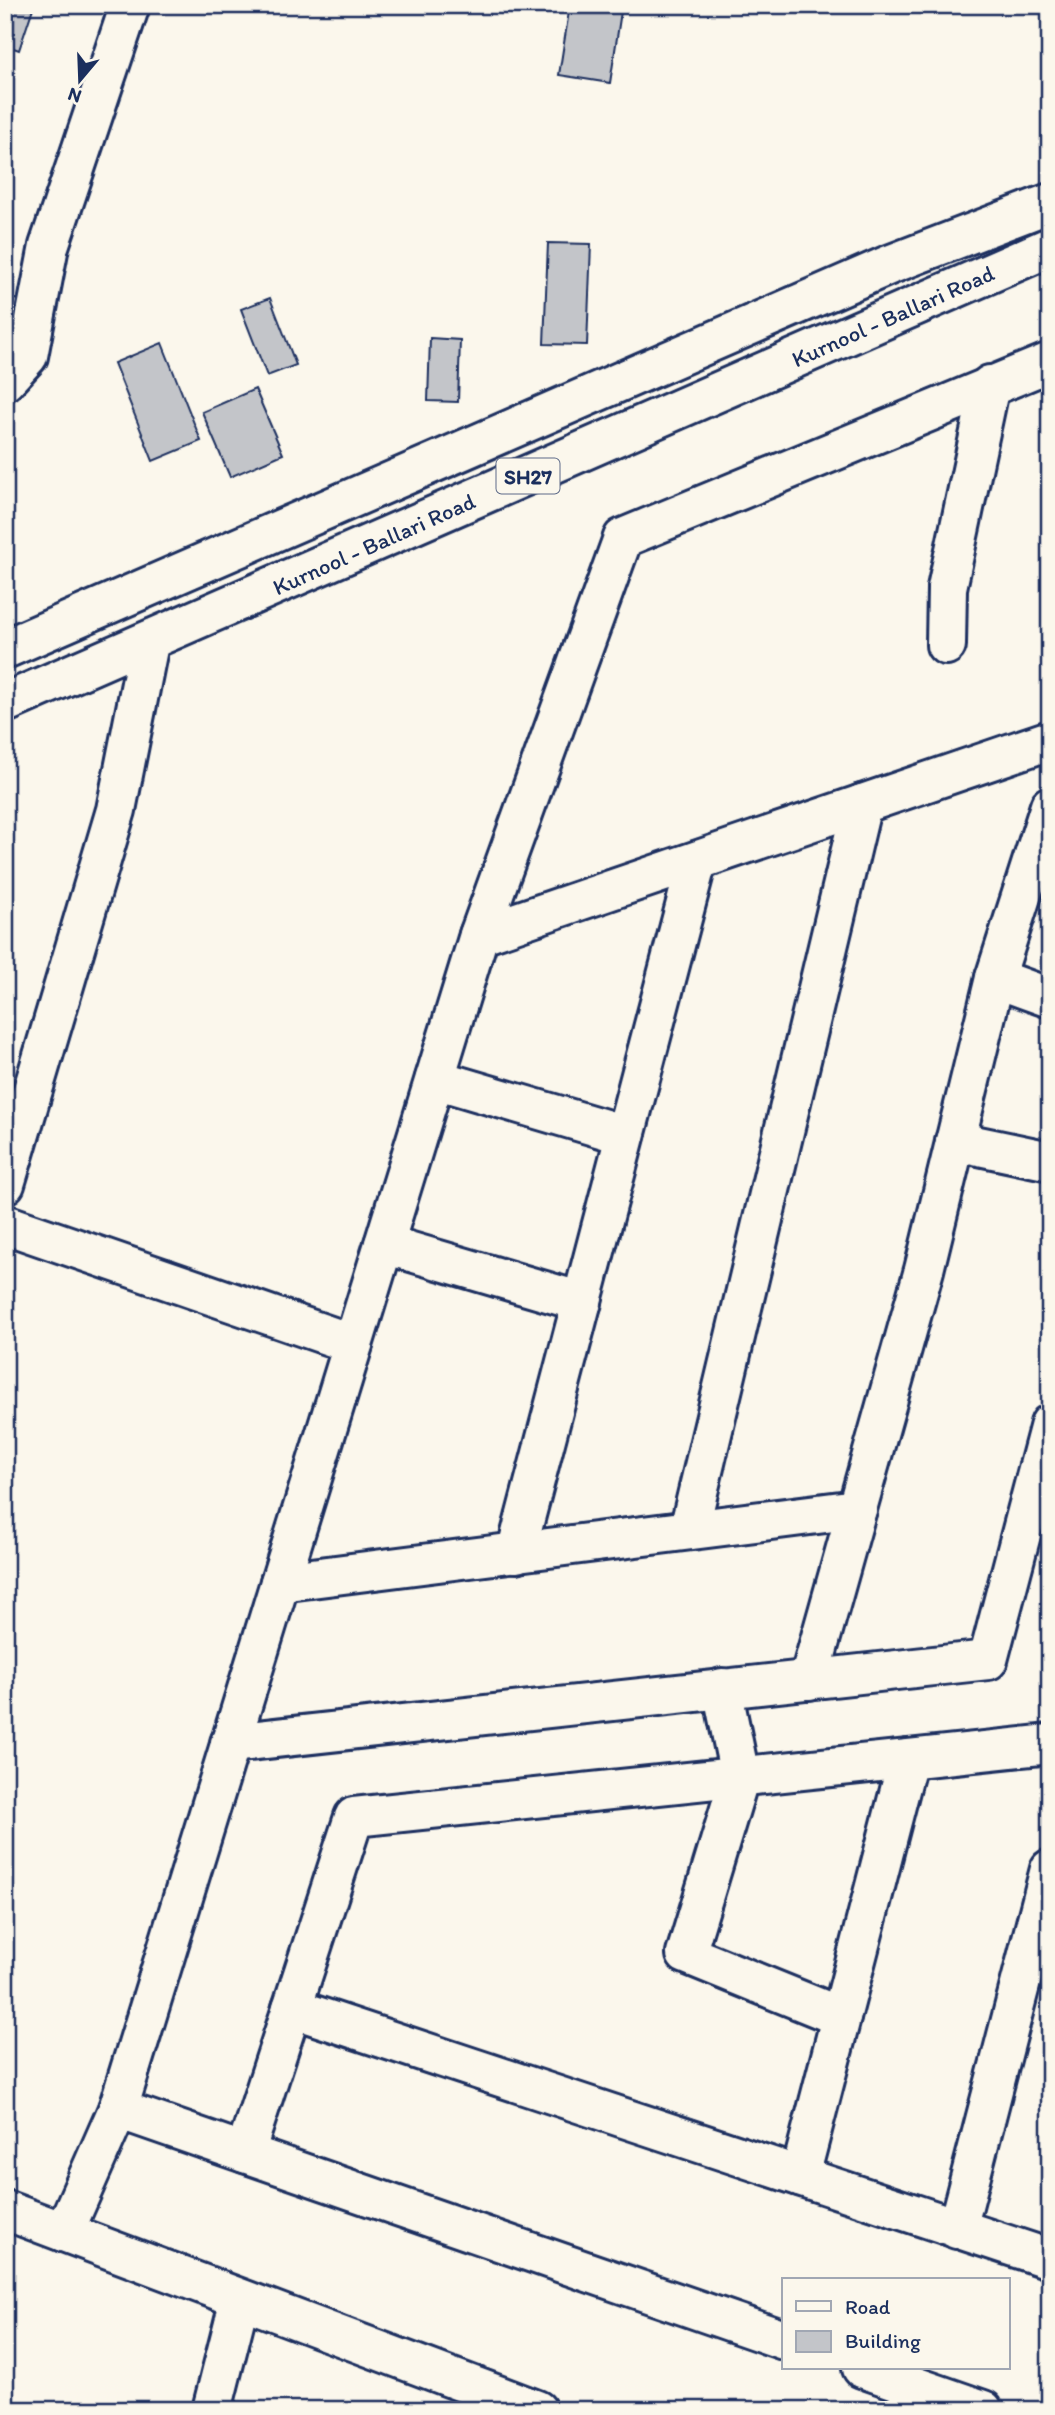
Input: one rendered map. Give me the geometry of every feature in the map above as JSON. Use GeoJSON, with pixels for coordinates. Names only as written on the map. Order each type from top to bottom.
{"type":"FeatureCollection","features":[{"type":"Feature","properties":{"kind":"street"},"geometry":{"type":"LineString","coordinates":[[5,381],[28,356],[49,246],[130,5]]}},
{"type":"Feature","properties":{"kind":"street","name":"SH27"},"geometry":{"type":"LineString","coordinates":[[5,649],[877,270],[1050,203]]}},
{"type":"Feature","properties":{"kind":"street","name":"Kurnool - Ballari Road"},"geometry":{"type":"LineString","coordinates":[[5,703],[149,643],[1050,247]]}},
{"type":"Feature","properties":{"kind":"street"},"geometry":{"type":"LineString","coordinates":[[64,2232],[117,2109],[479,935],[624,538],[1050,362]]}},
{"type":"Feature","properties":{"kind":"street"},"geometry":{"type":"LineString","coordinates":[[946,645],[947,587],[990,385]]}},
{"type":"Feature","properties":{"kind":"street"},"geometry":{"type":"LineString","coordinates":[[5,1184],[116,810],[149,643]]}},
{"type":"Feature","properties":{"kind":"street"},"geometry":{"type":"LineString","coordinates":[[479,935],[1050,740]]}},
{"type":"Feature","properties":{"kind":"street"},"geometry":{"type":"LineString","coordinates":[[689,1530],[862,804]]}},
{"type":"Feature","properties":{"kind":"street"},"geometry":{"type":"LineString","coordinates":[[809,1679],[924,1270],[995,978],[1050,806]]}},
{"type":"Feature","properties":{"kind":"street"},"geometry":{"type":"LineString","coordinates":[[516,1553],[697,861]]}},
{"type":"Feature","properties":{"kind":"street"},"geometry":{"type":"LineString","coordinates":[[995,978],[1050,998]]}},
{"type":"Feature","properties":{"kind":"street"},"geometry":{"type":"LineString","coordinates":[[435,1079],[625,1135]]}},
{"type":"Feature","properties":{"kind":"street"},"geometry":{"type":"LineString","coordinates":[[955,1141],[1050,1161]]}},
{"type":"Feature","properties":{"kind":"street"},"geometry":{"type":"LineString","coordinates":[[5,1224],[353,1344]]}},
{"type":"Feature","properties":{"kind":"street"},"geometry":{"type":"LineString","coordinates":[[384,1244],[582,1302]]}},
{"type":"Feature","properties":{"kind":"street"},"geometry":{"type":"LineString","coordinates":[[230,1744],[988,1660],[1050,1424]]}},
{"type":"Feature","properties":{"kind":"street"},"geometry":{"type":"LineString","coordinates":[[280,1583],[857,1508]]}},
{"type":"Feature","properties":{"kind":"street"},"geometry":{"type":"LineString","coordinates":[[722,1688],[740,1776],[686,1954],[841,2017]]}},
{"type":"Feature","properties":{"kind":"street"},"geometry":{"type":"LineString","coordinates":[[245,2153],[354,1817],[1050,1744]]}},
{"type":"Feature","properties":{"kind":"street"},"geometry":{"type":"LineString","coordinates":[[800,2176],[908,1759]]}},
{"type":"Feature","properties":{"kind":"street"},"geometry":{"type":"LineString","coordinates":[[957,2229],[1047,1893]]}},
{"type":"Feature","properties":{"kind":"street"},"geometry":{"type":"LineString","coordinates":[[292,2008],[1050,2259]]}},
{"type":"Feature","properties":{"kind":"street"},"geometry":{"type":"LineString","coordinates":[[117,2109],[782,2339]]}},
{"type":"Feature","properties":{"kind":"street"},"geometry":{"type":"LineString","coordinates":[[5,2210],[537,2410]]}},
{"type":"Feature","properties":{"kind":"street"},"geometry":{"type":"LineString","coordinates":[[212,2410],[240,2299]]}},
{"type":"Feature","properties":{"kind":"street"},"geometry":{"type":"LineString","coordinates":[[869,2370],[983,2410]]}},
{"type":"Feature","properties":{"kind":"building"},"geometry":{"type":"Polygon","coordinates":[[[5,5],[34,5],[19,50],[5,45],[5,5]]]}},
{"type":"Feature","properties":{"kind":"building"},"geometry":{"type":"Polygon","coordinates":[[[570,5],[622,5],[610,83],[559,75],[570,5]]]}},
{"type":"Feature","properties":{"kind":"building"},"geometry":{"type":"Polygon","coordinates":[[[548,243],[591,244],[587,345],[544,344],[548,243]]]}},
{"type":"Feature","properties":{"kind":"building"},"geometry":{"type":"Polygon","coordinates":[[[5,296],[18,300],[7,333],[5,332],[5,296]]]}},
{"type":"Feature","properties":{"kind":"building"},"geometry":{"type":"Polygon","coordinates":[[[270,298],[296,365],[267,376],[241,309],[270,298]]]}},
{"type":"Feature","properties":{"kind":"building"},"geometry":{"type":"Polygon","coordinates":[[[430,338],[460,340],[458,402],[428,401],[430,338]]]}},
{"type":"Feature","properties":{"kind":"building"},"geometry":{"type":"Polygon","coordinates":[[[162,343],[201,441],[153,461],[114,363],[162,343]]]}},
{"type":"Feature","properties":{"kind":"building"},"geometry":{"type":"Polygon","coordinates":[[[255,389],[283,454],[230,477],[202,412],[255,389]]]}}]}
